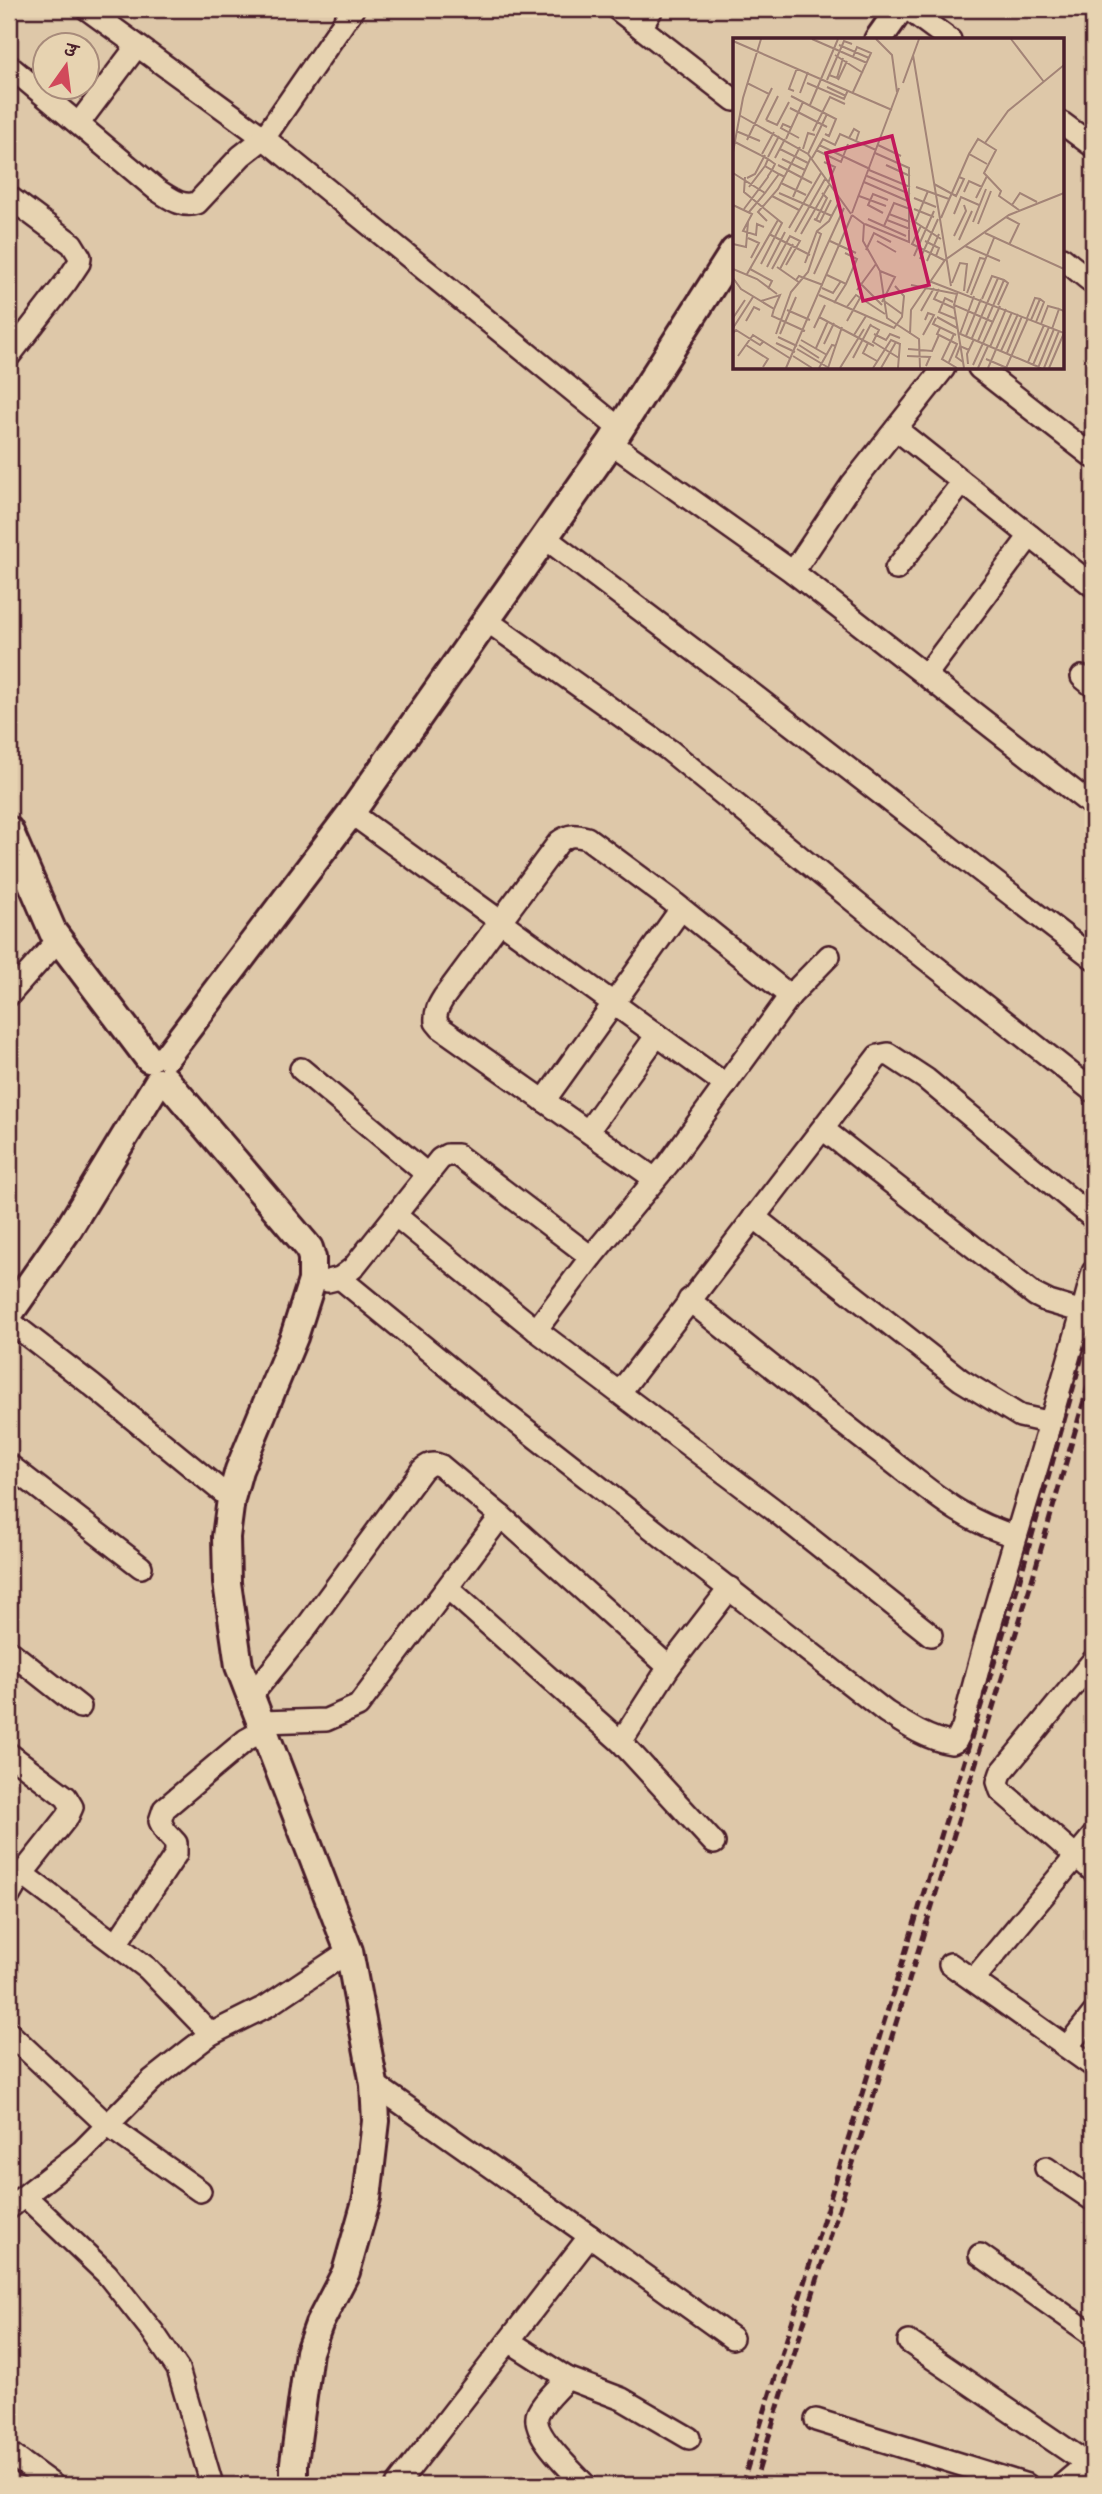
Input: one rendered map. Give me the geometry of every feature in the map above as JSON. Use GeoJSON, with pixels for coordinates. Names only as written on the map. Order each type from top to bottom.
{"type":"FeatureCollection","features":[{"type":"Feature","properties":{"kind":"street"},"geometry":{"type":"LineString","coordinates":[[86,9],[264,138],[616,436],[1093,806]]}},
{"type":"Feature","properties":{"kind":"street"},"geometry":{"type":"LineString","coordinates":[[9,66],[157,190],[172,200],[189,205],[197,203],[241,156],[264,138],[353,9]]}},
{"type":"Feature","properties":{"kind":"street"},"geometry":{"type":"LineString","coordinates":[[617,9],[733,99]]}},
{"type":"Feature","properties":{"kind":"street"},"geometry":{"type":"LineString","coordinates":[[641,28],[652,9]]}},
{"type":"Feature","properties":{"kind":"street"},"geometry":{"type":"LineString","coordinates":[[879,38],[900,9]]}},
{"type":"Feature","properties":{"kind":"street"},"geometry":{"type":"LineString","coordinates":[[908,9],[947,38]]}},
{"type":"Feature","properties":{"kind":"street"},"geometry":{"type":"LineString","coordinates":[[79,123],[137,46]]}},
{"type":"Feature","properties":{"kind":"street"},"geometry":{"type":"LineString","coordinates":[[1064,124],[1093,146]]}},
{"type":"Feature","properties":{"kind":"street"},"geometry":{"type":"LineString","coordinates":[[9,197],[72,244],[80,257],[67,281],[9,356]]}},
{"type":"Feature","properties":{"kind":"street"},"geometry":{"type":"LineString","coordinates":[[9,1286],[157,1070],[351,813],[616,436],[733,253]]}},
{"type":"Feature","properties":{"kind":"street"},"geometry":{"type":"LineString","coordinates":[[1064,260],[1093,283]]}},
{"type":"Feature","properties":{"kind":"street"},"geometry":{"type":"LineString","coordinates":[[793,572],[852,484],[943,369]]}},
{"type":"Feature","properties":{"kind":"street"},"geometry":{"type":"LineString","coordinates":[[980,369],[1093,457]]}},
{"type":"Feature","properties":{"kind":"street"},"geometry":{"type":"LineString","coordinates":[[896,429],[1093,586]]}},
{"type":"Feature","properties":{"kind":"street"},"geometry":{"type":"LineString","coordinates":[[896,569],[962,482]]}},
{"type":"Feature","properties":{"kind":"street"},"geometry":{"type":"LineString","coordinates":[[926,675],[1030,536]]}},
{"type":"Feature","properties":{"kind":"street"},"geometry":{"type":"LineString","coordinates":[[544,537],[1093,958]]}},
{"type":"Feature","properties":{"kind":"street"},"geometry":{"type":"LineString","coordinates":[[486,620],[669,750],[893,933],[1093,1091]]}},
{"type":"Feature","properties":{"kind":"street"},"geometry":{"type":"LineString","coordinates":[[351,813],[726,1085]]}},
{"type":"Feature","properties":{"kind":"street"},"geometry":{"type":"LineString","coordinates":[[9,830],[58,940],[157,1070],[309,1248],[312,1258],[312,1281],[294,1337],[239,1470],[231,1499],[226,1538],[227,1583],[239,1666],[349,1951],[374,2084],[376,2121],[367,2198],[346,2272],[309,2352],[294,2485]]}},
{"type":"Feature","properties":{"kind":"street"},"geometry":{"type":"LineString","coordinates":[[655,1179],[436,1021],[437,1007],[500,921],[559,842],[567,835],[587,838],[790,996]]}},
{"type":"Feature","properties":{"kind":"street"},"geometry":{"type":"LineString","coordinates":[[544,1101],[681,909]]}},
{"type":"Feature","properties":{"kind":"street"},"geometry":{"type":"LineString","coordinates":[[9,995],[58,940]]}},
{"type":"Feature","properties":{"kind":"street"},"geometry":{"type":"LineString","coordinates":[[536,1330],[655,1179],[790,996],[829,956]]}},
{"type":"Feature","properties":{"kind":"street"},"geometry":{"type":"LineString","coordinates":[[588,1131],[657,1035]]}},
{"type":"Feature","properties":{"kind":"street"},"geometry":{"type":"LineString","coordinates":[[620,1392],[878,1056],[888,1054],[926,1079],[1093,1218]]}},
{"type":"Feature","properties":{"kind":"street"},"geometry":{"type":"LineString","coordinates":[[302,1069],[428,1175]]}},
{"type":"Feature","properties":{"kind":"street"},"geometry":{"type":"LineString","coordinates":[[9,1314],[69,1228],[157,1070]]}},
{"type":"Feature","properties":{"kind":"street"},"geometry":{"type":"LineString","coordinates":[[822,1129],[1035,1295],[1083,1312]]}},
{"type":"Feature","properties":{"kind":"street"},"geometry":{"type":"LineString","coordinates":[[312,1281],[340,1278],[353,1268],[440,1159],[447,1155],[457,1155],[591,1257]]}},
{"type":"Feature","properties":{"kind":"street"},"geometry":{"type":"LineString","coordinates":[[395,1215],[536,1330],[762,1501],[931,1635]]}},
{"type":"Feature","properties":{"kind":"street"},"geometry":{"type":"LineString","coordinates":[[754,1217],[961,1380],[1020,1416],[1052,1423]]}},
{"type":"Feature","properties":{"kind":"street"},"geometry":{"type":"LineString","coordinates":[[340,1278],[501,1410],[886,1712],[914,1728],[952,1743],[956,1741],[963,1727],[985,1636],[1052,1423],[1093,1272]]}},
{"type":"Feature","properties":{"kind":"street"},"geometry":{"type":"LineString","coordinates":[[689,1300],[964,1516],[991,1529],[1016,1536]]}},
{"type":"Feature","properties":{"kind":"street"},"geometry":{"type":"LineString","coordinates":[[9,1321],[231,1499]]}},
{"type":"Feature","properties":{"kind":"street"},"geometry":{"type":"LineString","coordinates":[[251,1696],[427,1465],[435,1463],[501,1516],[669,1667]]}},
{"type":"Feature","properties":{"kind":"street"},"geometry":{"type":"LineString","coordinates":[[9,1465],[141,1567]]}},
{"type":"Feature","properties":{"kind":"street"},"geometry":{"type":"LineString","coordinates":[[116,1944],[176,1854],[176,1843],[160,1821],[164,1810],[176,1797],[263,1726],[326,1720],[358,1706],[449,1589],[501,1516]]}},
{"type":"Feature","properties":{"kind":"street"},"geometry":{"type":"LineString","coordinates":[[621,1742],[669,1667],[730,1588]]}},
{"type":"Feature","properties":{"kind":"street"},"geometry":{"type":"LineString","coordinates":[[449,1589],[621,1742],[714,1843]]}},
{"type":"Feature","properties":{"kind":"street"},"geometry":{"type":"LineString","coordinates":[[9,1651],[80,1707]]}},
{"type":"Feature","properties":{"kind":"street"},"geometry":{"type":"LineString","coordinates":[[1090,1673],[1001,1773],[998,1782],[1001,1791],[1093,1871]]}},
{"type":"Feature","properties":{"kind":"street"},"geometry":{"type":"LineString","coordinates":[[9,1896],[22,1874],[68,1816],[72,1807],[66,1797],[11,1760]]}},
{"type":"Feature","properties":{"kind":"street"},"geometry":{"type":"LineString","coordinates":[[973,1980],[1093,1836]]}},
{"type":"Feature","properties":{"kind":"street"},"geometry":{"type":"LineString","coordinates":[[22,1874],[147,1968],[211,2034]]}},
{"type":"Feature","properties":{"kind":"street"},"geometry":{"type":"LineString","coordinates":[[212,2485],[178,2369],[147,2324],[107,2274],[17,2202],[82,2151],[152,2080],[211,2034],[267,2006],[349,1951]]}},
{"type":"Feature","properties":{"kind":"street"},"geometry":{"type":"LineString","coordinates":[[950,1964],[1093,2066]]}},
{"type":"Feature","properties":{"kind":"street"},"geometry":{"type":"LineString","coordinates":[[1067,2047],[1093,2014]]}},
{"type":"Feature","properties":{"kind":"street"},"geometry":{"type":"LineString","coordinates":[[9,2033],[107,2125],[200,2191]]}},
{"type":"Feature","properties":{"kind":"street"},"geometry":{"type":"LineString","coordinates":[[374,2084],[732,2338]]}},
{"type":"Feature","properties":{"kind":"street"},"geometry":{"type":"LineString","coordinates":[[1046,2168],[1093,2200]]}},
{"type":"Feature","properties":{"kind":"street"},"geometry":{"type":"LineString","coordinates":[[397,2485],[590,2236]]}},
{"type":"Feature","properties":{"kind":"street"},"geometry":{"type":"LineString","coordinates":[[980,2255],[1093,2335]]}},
{"type":"Feature","properties":{"kind":"street"},"geometry":{"type":"LineString","coordinates":[[509,2341],[567,2378],[622,2399],[690,2438]]}},
{"type":"Feature","properties":{"kind":"street"},"geometry":{"type":"LineString","coordinates":[[909,2342],[1091,2462],[1062,2485]]}},
{"type":"Feature","properties":{"kind":"street"},"geometry":{"type":"LineString","coordinates":[[567,2378],[540,2410],[536,2426],[585,2485]]}},
{"type":"Feature","properties":{"kind":"street"},"geometry":{"type":"LineString","coordinates":[[816,2420],[1027,2485]]}},
{"type":"Feature","properties":{"kind":"street"},"geometry":{"type":"LineString","coordinates":[[9,2453],[53,2485]]}},
{"type":"Feature","properties":{"kind":"railway"},"geometry":{"type":"LineString","coordinates":[[742,2485],[1019,1582],[1093,1317]]}},
{"type":"Feature","properties":{"kind":"railway"},"geometry":{"type":"LineString","coordinates":[[754,2485],[1030,1587],[1093,1369]]}}]}
